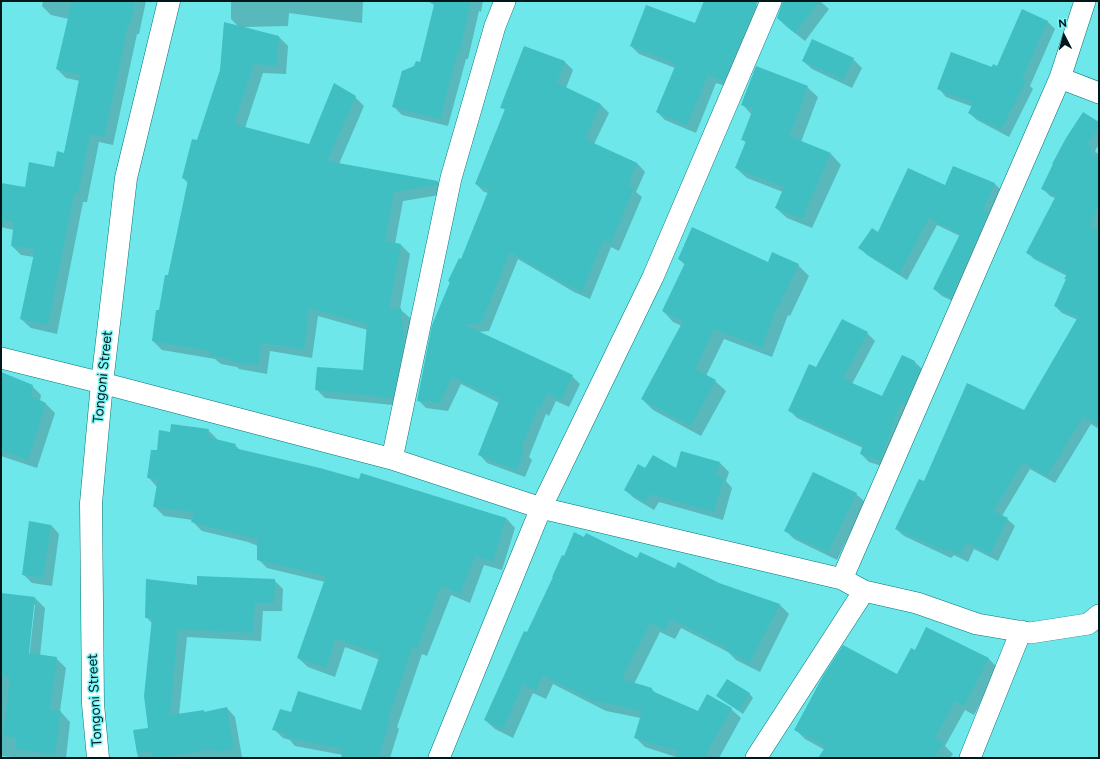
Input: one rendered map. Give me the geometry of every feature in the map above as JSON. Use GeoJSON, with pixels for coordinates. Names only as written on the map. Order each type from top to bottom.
{"type":"FeatureCollection","features":[{"type":"Feature","properties":{"kind":"street","name":"Tongoni Street"},"geometry":{"type":"LineString","coordinates":[[98,758],[93,704],[91,503],[102,383],[126,178],[169,1]]}},
{"type":"Feature","properties":{"kind":"street"},"geometry":{"type":"LineString","coordinates":[[392,459],[451,178],[495,26],[505,1]]}},
{"type":"Feature","properties":{"kind":"street"},"geometry":{"type":"LineString","coordinates":[[439,758],[541,508],[653,277],[771,1]]}},
{"type":"Feature","properties":{"kind":"street"},"geometry":{"type":"LineString","coordinates":[[842,578],[1060,78],[1085,1]]}},
{"type":"Feature","properties":{"kind":"street"},"geometry":{"type":"LineString","coordinates":[[1060,78],[1099,93]]}},
{"type":"Feature","properties":{"kind":"street"},"geometry":{"type":"LineString","coordinates":[[1,358],[392,459],[541,508],[842,578],[864,591],[917,603],[977,624],[1030,633],[1095,623]]}},
{"type":"Feature","properties":{"kind":"street"},"geometry":{"type":"LineString","coordinates":[[756,758],[864,591]]}},
{"type":"Feature","properties":{"kind":"street"},"geometry":{"type":"LineString","coordinates":[[970,758],[1021,632]]}},
{"type":"Feature","properties":{"kind":"building"},"geometry":{"type":"Polygon","coordinates":[[[72,1],[135,1],[130,26],[128,25],[104,137],[90,134],[78,194],[74,193],[48,325],[20,319],[35,249],[11,246],[14,222],[1,220],[1,183],[25,187],[29,162],[54,167],[57,151],[64,153],[80,75],[56,69],[72,1]]]}},
{"type":"Feature","properties":{"kind":"building"},"geometry":{"type":"Polygon","coordinates":[[[435,1],[471,1],[460,51],[458,51],[440,119],[392,107],[402,71],[414,66],[416,61],[420,62],[435,1]]]}},
{"type":"Feature","properties":{"kind":"building"},"geometry":{"type":"Polygon","coordinates":[[[704,1],[758,1],[724,81],[708,75],[687,125],[656,112],[676,64],[630,46],[646,5],[695,23],[704,1]]]}},
{"type":"Feature","properties":{"kind":"building"},"geometry":{"type":"Polygon","coordinates":[[[783,1],[820,1],[795,33],[777,18],[783,1]]]}},
{"type":"Feature","properties":{"kind":"building"},"geometry":{"type":"Polygon","coordinates":[[[1022,9],[1048,21],[1022,79],[1026,81],[1001,130],[968,113],[973,103],[937,89],[951,52],[992,67],[993,64],[997,66],[1022,9]]]}},
{"type":"Feature","properties":{"kind":"building"},"geometry":{"type":"Polygon","coordinates":[[[224,22],[279,36],[277,66],[254,64],[234,124],[309,144],[334,83],[356,96],[327,161],[438,181],[437,185],[394,192],[385,241],[401,244],[389,309],[401,308],[404,343],[393,398],[315,390],[317,367],[363,370],[367,324],[309,308],[304,349],[261,343],[258,365],[229,361],[229,359],[210,356],[211,351],[152,341],[156,310],[159,310],[165,275],[168,275],[188,180],[182,178],[192,139],[197,140],[220,70],[224,22]]]}},
{"type":"Feature","properties":{"kind":"building"},"geometry":{"type":"Polygon","coordinates":[[[812,39],[854,58],[843,80],[802,61],[812,39]]]}},
{"type":"Feature","properties":{"kind":"building"},"geometry":{"type":"Polygon","coordinates":[[[524,46],[565,61],[557,83],[601,104],[585,139],[637,163],[628,185],[634,188],[611,243],[603,240],[582,292],[565,284],[510,252],[481,323],[465,325],[573,375],[561,400],[547,393],[541,408],[538,407],[521,449],[524,451],[517,470],[478,455],[500,399],[452,377],[440,403],[417,401],[432,325],[450,282],[448,281],[459,258],[461,259],[489,189],[475,184],[505,109],[500,108],[524,46]]]}},
{"type":"Feature","properties":{"kind":"building"},"geometry":{"type":"Polygon","coordinates":[[[756,66],[808,86],[789,136],[831,153],[802,219],[775,208],[784,187],[735,168],[746,141],[741,140],[753,109],[741,105],[756,66]]]}},
{"type":"Feature","properties":{"kind":"building"},"geometry":{"type":"Polygon","coordinates":[[[1083,112],[1099,122],[1099,127],[1087,145],[1092,147],[1090,153],[1099,157],[1099,203],[1090,226],[1099,230],[1099,425],[1083,417],[1047,476],[1023,462],[993,511],[1008,518],[990,554],[966,542],[960,555],[946,548],[944,551],[895,529],[919,479],[924,481],[967,383],[1024,410],[1078,317],[1054,306],[1067,274],[1026,253],[1056,196],[1041,189],[1066,138],[1083,112]]]}},
{"type":"Feature","properties":{"kind":"building"},"geometry":{"type":"Polygon","coordinates":[[[953,166],[995,183],[983,211],[988,213],[951,298],[933,289],[960,234],[929,218],[899,274],[858,248],[872,228],[878,232],[908,168],[945,185],[953,166]]]}},
{"type":"Feature","properties":{"kind":"building"},"geometry":{"type":"Polygon","coordinates":[[[692,227],[768,262],[772,252],[799,264],[779,306],[777,305],[762,348],[714,329],[695,369],[716,380],[691,426],[641,399],[683,321],[662,311],[685,263],[678,259],[692,227]]]}},
{"type":"Feature","properties":{"kind":"building"},"geometry":{"type":"Polygon","coordinates":[[[842,319],[868,332],[843,379],[882,396],[902,355],[915,361],[914,365],[921,368],[905,404],[901,402],[880,461],[860,454],[863,445],[788,411],[809,364],[816,367],[842,319]]]}},
{"type":"Feature","properties":{"kind":"building"},"geometry":{"type":"Polygon","coordinates":[[[1,372],[33,385],[31,396],[46,403],[28,460],[1,450],[1,372]]]}},
{"type":"Feature","properties":{"kind":"building"},"geometry":{"type":"Polygon","coordinates":[[[171,424],[209,429],[207,437],[236,444],[234,448],[320,468],[359,479],[361,473],[506,518],[493,562],[475,556],[460,594],[441,586],[417,648],[413,646],[388,718],[390,719],[379,758],[341,758],[343,749],[285,737],[286,733],[272,730],[280,709],[291,712],[298,691],[361,710],[380,655],[336,638],[326,668],[297,658],[326,576],[257,560],[257,539],[191,522],[194,512],[153,507],[158,479],[147,478],[151,450],[157,450],[159,430],[170,432],[171,424]]]}},
{"type":"Feature","properties":{"kind":"building"},"geometry":{"type":"Polygon","coordinates":[[[681,451],[720,462],[716,476],[724,478],[714,512],[650,494],[645,502],[624,490],[638,464],[645,468],[653,455],[676,468],[681,451]]]}},
{"type":"Feature","properties":{"kind":"building"},"geometry":{"type":"Polygon","coordinates":[[[813,472],[857,493],[828,552],[784,531],[813,472]]]}},
{"type":"Feature","properties":{"kind":"building"},"geometry":{"type":"Polygon","coordinates":[[[29,521],[51,525],[43,578],[22,575],[29,521]]]}},
{"type":"Feature","properties":{"kind":"building"},"geometry":{"type":"Polygon","coordinates":[[[574,532],[584,537],[586,533],[637,558],[640,552],[675,568],[678,562],[719,583],[780,604],[750,663],[725,650],[726,647],[671,619],[665,630],[650,623],[622,679],[652,688],[652,691],[698,711],[707,694],[732,708],[705,758],[676,758],[678,751],[634,738],[642,711],[595,701],[543,675],[536,690],[523,684],[503,729],[484,720],[524,631],[527,632],[574,532]]]}},
{"type":"Feature","properties":{"kind":"building"},"geometry":{"type":"Polygon","coordinates":[[[197,576],[275,579],[274,603],[255,603],[253,633],[178,629],[170,715],[204,710],[204,712],[227,707],[234,749],[214,752],[213,749],[166,756],[166,758],[153,758],[152,751],[137,753],[133,730],[148,728],[144,696],[152,618],[145,618],[146,579],[197,585],[197,576]]]}},
{"type":"Feature","properties":{"kind":"building"},"geometry":{"type":"Polygon","coordinates":[[[1,593],[35,597],[29,653],[57,657],[50,709],[61,711],[55,754],[15,749],[16,738],[3,736],[10,677],[1,676],[1,593]]]}},
{"type":"Feature","properties":{"kind":"building"},"geometry":{"type":"Polygon","coordinates":[[[926,627],[989,658],[964,706],[955,701],[935,738],[944,743],[934,758],[818,758],[826,746],[794,730],[823,676],[843,645],[897,674],[911,648],[915,650],[926,627]]]}},
{"type":"Feature","properties":{"kind":"building"},"geometry":{"type":"Polygon","coordinates":[[[727,679],[750,693],[739,711],[716,696],[727,679]]]}}]}
